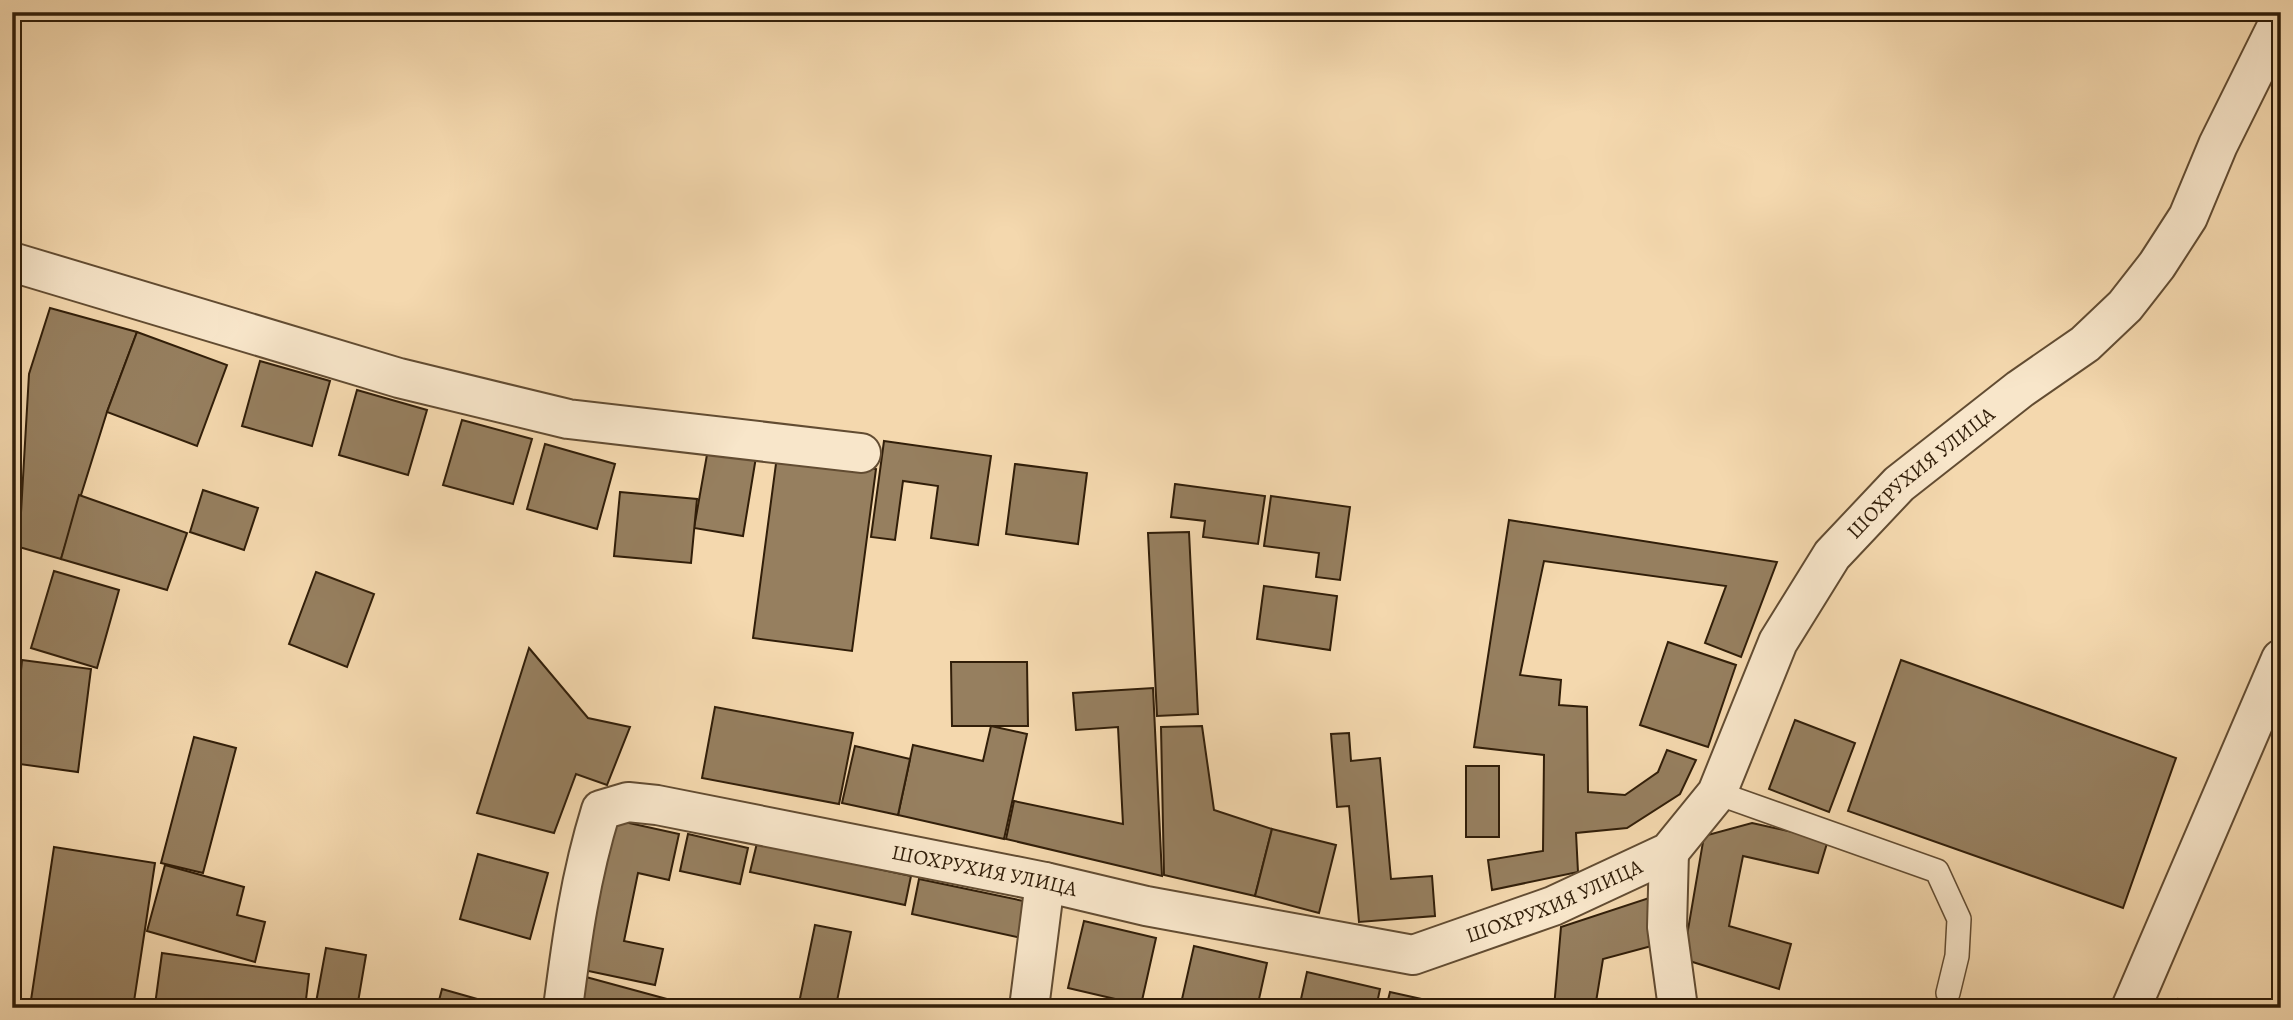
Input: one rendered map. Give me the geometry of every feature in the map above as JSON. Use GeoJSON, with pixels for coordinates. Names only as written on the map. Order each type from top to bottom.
{"type":"FeatureCollection","features":[{"type":"Feature","properties":{"kind":"street","name":"ШОХРУХИЯ УЛИЦА"},"geometry":{"type":"LineString","coordinates":[[564,1008],[579,886],[601,810],[628,802],[657,805],[1045,882],[1146,906],[1413,955],[1553,906],[1669,852],[1717,793],[1778,642],[1832,555],[1899,484],[2020,389],[2085,344],[2125,306],[2188,217],[2218,145],[2281,18]]}},
{"type":"Feature","properties":{"kind":"street"},"geometry":{"type":"LineString","coordinates":[[12,262],[399,378],[568,419],[861,453]]}},
{"type":"Feature","properties":{"kind":"street"},"geometry":{"type":"LineString","coordinates":[[2131,1008],[2281,659]]}},
{"type":"Feature","properties":{"kind":"street"},"geometry":{"type":"LineString","coordinates":[[1669,852],[1667,927],[1678,1008]]}},
{"type":"Feature","properties":{"kind":"street"},"geometry":{"type":"LineString","coordinates":[[1030,1008],[1045,882]]}},
{"type":"Feature","properties":{"kind":"lane"},"geometry":{"type":"LineString","coordinates":[[1717,793],[1937,871],[1959,919],[1957,956],[1948,993]]}},
{"type":"Feature","properties":{"kind":"building"},"geometry":{"type":"Polygon","coordinates":[[[50,308],[137,332],[107,412],[61,559],[19,547],[29,374],[50,308]]]}},
{"type":"Feature","properties":{"kind":"building"},"geometry":{"type":"Polygon","coordinates":[[[137,332],[227,365],[197,446],[107,412],[137,332]]]}},
{"type":"Feature","properties":{"kind":"building"},"geometry":{"type":"Polygon","coordinates":[[[260,361],[330,381],[312,446],[242,426],[260,361]]]}},
{"type":"Feature","properties":{"kind":"building"},"geometry":{"type":"Polygon","coordinates":[[[357,390],[427,410],[408,475],[339,455],[357,390]]]}},
{"type":"Feature","properties":{"kind":"building"},"geometry":{"type":"Polygon","coordinates":[[[462,420],[532,439],[513,504],[443,485],[462,420]]]}},
{"type":"Feature","properties":{"kind":"building"},"geometry":{"type":"Polygon","coordinates":[[[884,441],[991,456],[978,545],[931,538],[938,486],[903,481],[895,540],[871,537],[884,441]]]}},
{"type":"Feature","properties":{"kind":"building"},"geometry":{"type":"Polygon","coordinates":[[[545,444],[615,464],[597,529],[527,509],[545,444]]]}},
{"type":"Feature","properties":{"kind":"building"},"geometry":{"type":"Polygon","coordinates":[[[708,449],[756,457],[743,536],[694,528],[708,449]]]}},
{"type":"Feature","properties":{"kind":"building"},"geometry":{"type":"Polygon","coordinates":[[[777,456],[876,469],[852,651],[753,638],[777,456]]]}},
{"type":"Feature","properties":{"kind":"building"},"geometry":{"type":"Polygon","coordinates":[[[1015,464],[1087,473],[1078,544],[1006,534],[1015,464]]]}},
{"type":"Feature","properties":{"kind":"building"},"geometry":{"type":"Polygon","coordinates":[[[1175,484],[1265,496],[1258,544],[1203,537],[1205,521],[1171,517],[1175,484]]]}},
{"type":"Feature","properties":{"kind":"building"},"geometry":{"type":"Polygon","coordinates":[[[203,490],[258,508],[244,550],[190,532],[203,490]]]}},
{"type":"Feature","properties":{"kind":"building"},"geometry":{"type":"Polygon","coordinates":[[[620,492],[697,499],[691,563],[614,556],[620,492]]]}},
{"type":"Feature","properties":{"kind":"building"},"geometry":{"type":"Polygon","coordinates":[[[79,495],[187,533],[167,590],[61,559],[79,495]]]}},
{"type":"Feature","properties":{"kind":"building"},"geometry":{"type":"Polygon","coordinates":[[[1271,496],[1350,507],[1340,580],[1316,577],[1319,553],[1264,546],[1271,496]]]}},
{"type":"Feature","properties":{"kind":"building"},"geometry":{"type":"Polygon","coordinates":[[[1509,520],[1777,562],[1741,657],[1705,643],[1726,586],[1544,561],[1520,675],[1561,680],[1559,705],[1587,707],[1588,792],[1625,795],[1658,772],[1667,750],[1696,760],[1680,794],[1627,828],[1576,833],[1578,872],[1492,890],[1488,860],[1543,851],[1544,755],[1474,747],[1509,520]]]}},
{"type":"Feature","properties":{"kind":"building"},"geometry":{"type":"Polygon","coordinates":[[[1189,532],[1198,714],[1157,716],[1148,533],[1189,532]]]}},
{"type":"Feature","properties":{"kind":"building"},"geometry":{"type":"Polygon","coordinates":[[[54,571],[119,590],[97,668],[31,648],[54,571]]]}},
{"type":"Feature","properties":{"kind":"building"},"geometry":{"type":"Polygon","coordinates":[[[316,572],[374,594],[347,667],[289,644],[316,572]]]}},
{"type":"Feature","properties":{"kind":"building"},"geometry":{"type":"Polygon","coordinates":[[[1264,586],[1337,596],[1330,650],[1257,639],[1264,586]]]}},
{"type":"Feature","properties":{"kind":"building"},"geometry":{"type":"Polygon","coordinates":[[[1668,642],[1736,665],[1708,747],[1640,725],[1668,642]]]}},
{"type":"Feature","properties":{"kind":"building"},"geometry":{"type":"Polygon","coordinates":[[[529,648],[588,718],[630,727],[607,785],[576,774],[554,833],[477,813],[529,648]]]}},
{"type":"Feature","properties":{"kind":"building"},"geometry":{"type":"Polygon","coordinates":[[[22,660],[91,669],[78,772],[12,763],[22,660]]]}},
{"type":"Feature","properties":{"kind":"building"},"geometry":{"type":"Polygon","coordinates":[[[1901,660],[2176,758],[2123,908],[1848,811],[1901,660]]]}},
{"type":"Feature","properties":{"kind":"building"},"geometry":{"type":"Polygon","coordinates":[[[951,662],[1027,662],[1028,726],[952,726],[951,662]]]}},
{"type":"Feature","properties":{"kind":"building"},"geometry":{"type":"Polygon","coordinates":[[[1153,688],[1162,876],[1006,839],[1014,801],[1123,824],[1118,727],[1076,730],[1073,693],[1153,688]]]}},
{"type":"Feature","properties":{"kind":"building"},"geometry":{"type":"Polygon","coordinates":[[[715,707],[853,733],[839,804],[702,778],[715,707]]]}},
{"type":"Feature","properties":{"kind":"building"},"geometry":{"type":"Polygon","coordinates":[[[1795,720],[1855,743],[1829,812],[1769,789],[1795,720]]]}},
{"type":"Feature","properties":{"kind":"building"},"geometry":{"type":"Polygon","coordinates":[[[991,726],[1027,734],[1004,839],[898,815],[913,745],[983,761],[991,726]]]}},
{"type":"Feature","properties":{"kind":"building"},"geometry":{"type":"Polygon","coordinates":[[[1202,726],[1214,810],[1272,829],[1255,896],[1164,875],[1161,727],[1202,726]]]}},
{"type":"Feature","properties":{"kind":"building"},"geometry":{"type":"Polygon","coordinates":[[[1349,733],[1351,761],[1380,758],[1391,879],[1432,876],[1435,916],[1359,922],[1349,806],[1337,807],[1331,734],[1349,733]]]}},
{"type":"Feature","properties":{"kind":"building"},"geometry":{"type":"Polygon","coordinates":[[[194,737],[236,748],[203,873],[161,863],[194,737]]]}},
{"type":"Feature","properties":{"kind":"building"},"geometry":{"type":"Polygon","coordinates":[[[855,746],[910,759],[898,815],[842,803],[855,746]]]}},
{"type":"Feature","properties":{"kind":"building"},"geometry":{"type":"Polygon","coordinates":[[[1466,766],[1499,766],[1499,837],[1466,837],[1466,766]]]}},
{"type":"Feature","properties":{"kind":"building"},"geometry":{"type":"Polygon","coordinates":[[[611,819],[679,834],[669,880],[638,873],[624,941],[663,949],[655,985],[579,969],[611,819]]]}},
{"type":"Feature","properties":{"kind":"building"},"geometry":{"type":"Polygon","coordinates":[[[1752,823],[1828,840],[1818,873],[1743,856],[1729,926],[1791,944],[1779,989],[1683,959],[1704,836],[1752,823]]]}},
{"type":"Feature","properties":{"kind":"building"},"geometry":{"type":"Polygon","coordinates":[[[1272,829],[1336,845],[1319,913],[1255,896],[1272,829]]]}},
{"type":"Feature","properties":{"kind":"building"},"geometry":{"type":"Polygon","coordinates":[[[688,834],[748,848],[740,884],[680,871],[688,834]]]}},
{"type":"Feature","properties":{"kind":"building"},"geometry":{"type":"Polygon","coordinates":[[[757,843],[911,876],[905,905],[750,872],[757,843]]]}},
{"type":"Feature","properties":{"kind":"building"},"geometry":{"type":"Polygon","coordinates":[[[54,847],[155,863],[133,1008],[79,1008],[31,1000],[54,847]]]}},
{"type":"Feature","properties":{"kind":"building"},"geometry":{"type":"Polygon","coordinates":[[[478,854],[548,873],[530,939],[460,919],[478,854]]]}},
{"type":"Feature","properties":{"kind":"building"},"geometry":{"type":"Polygon","coordinates":[[[165,865],[244,887],[237,915],[265,922],[255,962],[147,931],[165,865]]]}},
{"type":"Feature","properties":{"kind":"building"},"geometry":{"type":"Polygon","coordinates":[[[919,879],[1033,903],[1026,939],[912,914],[919,879]]]}},
{"type":"Feature","properties":{"kind":"building"},"geometry":{"type":"Polygon","coordinates":[[[1652,897],[1659,944],[1603,959],[1595,1008],[1554,1008],[1561,927],[1652,897]]]}},
{"type":"Feature","properties":{"kind":"building"},"geometry":{"type":"Polygon","coordinates":[[[1084,921],[1156,938],[1141,1005],[1068,988],[1084,921]]]}},
{"type":"Feature","properties":{"kind":"building"},"geometry":{"type":"Polygon","coordinates":[[[815,925],[851,932],[837,1001],[871,1008],[798,1008],[815,925]]]}},
{"type":"Feature","properties":{"kind":"building"},"geometry":{"type":"Polygon","coordinates":[[[1194,946],[1267,963],[1257,1008],[1180,1008],[1194,946]]]}},
{"type":"Feature","properties":{"kind":"building"},"geometry":{"type":"Polygon","coordinates":[[[326,948],[366,955],[357,1008],[315,1008],[326,948]]]}},
{"type":"Feature","properties":{"kind":"building"},"geometry":{"type":"Polygon","coordinates":[[[162,953],[309,974],[305,1008],[176,1008],[155,1005],[162,953]]]}},
{"type":"Feature","properties":{"kind":"building"},"geometry":{"type":"Polygon","coordinates":[[[1307,972],[1380,989],[1376,1008],[1299,1008],[1307,972]]]}},
{"type":"Feature","properties":{"kind":"building"},"geometry":{"type":"Polygon","coordinates":[[[586,977],[700,1008],[577,1008],[586,977]]]}},
{"type":"Feature","properties":{"kind":"building"},"geometry":{"type":"Polygon","coordinates":[[[442,989],[509,1008],[437,1008],[442,989]]]}},
{"type":"Feature","properties":{"kind":"building"},"geometry":{"type":"Polygon","coordinates":[[[1390,992],[1462,1008],[1386,1008],[1390,992]]]}}]}
